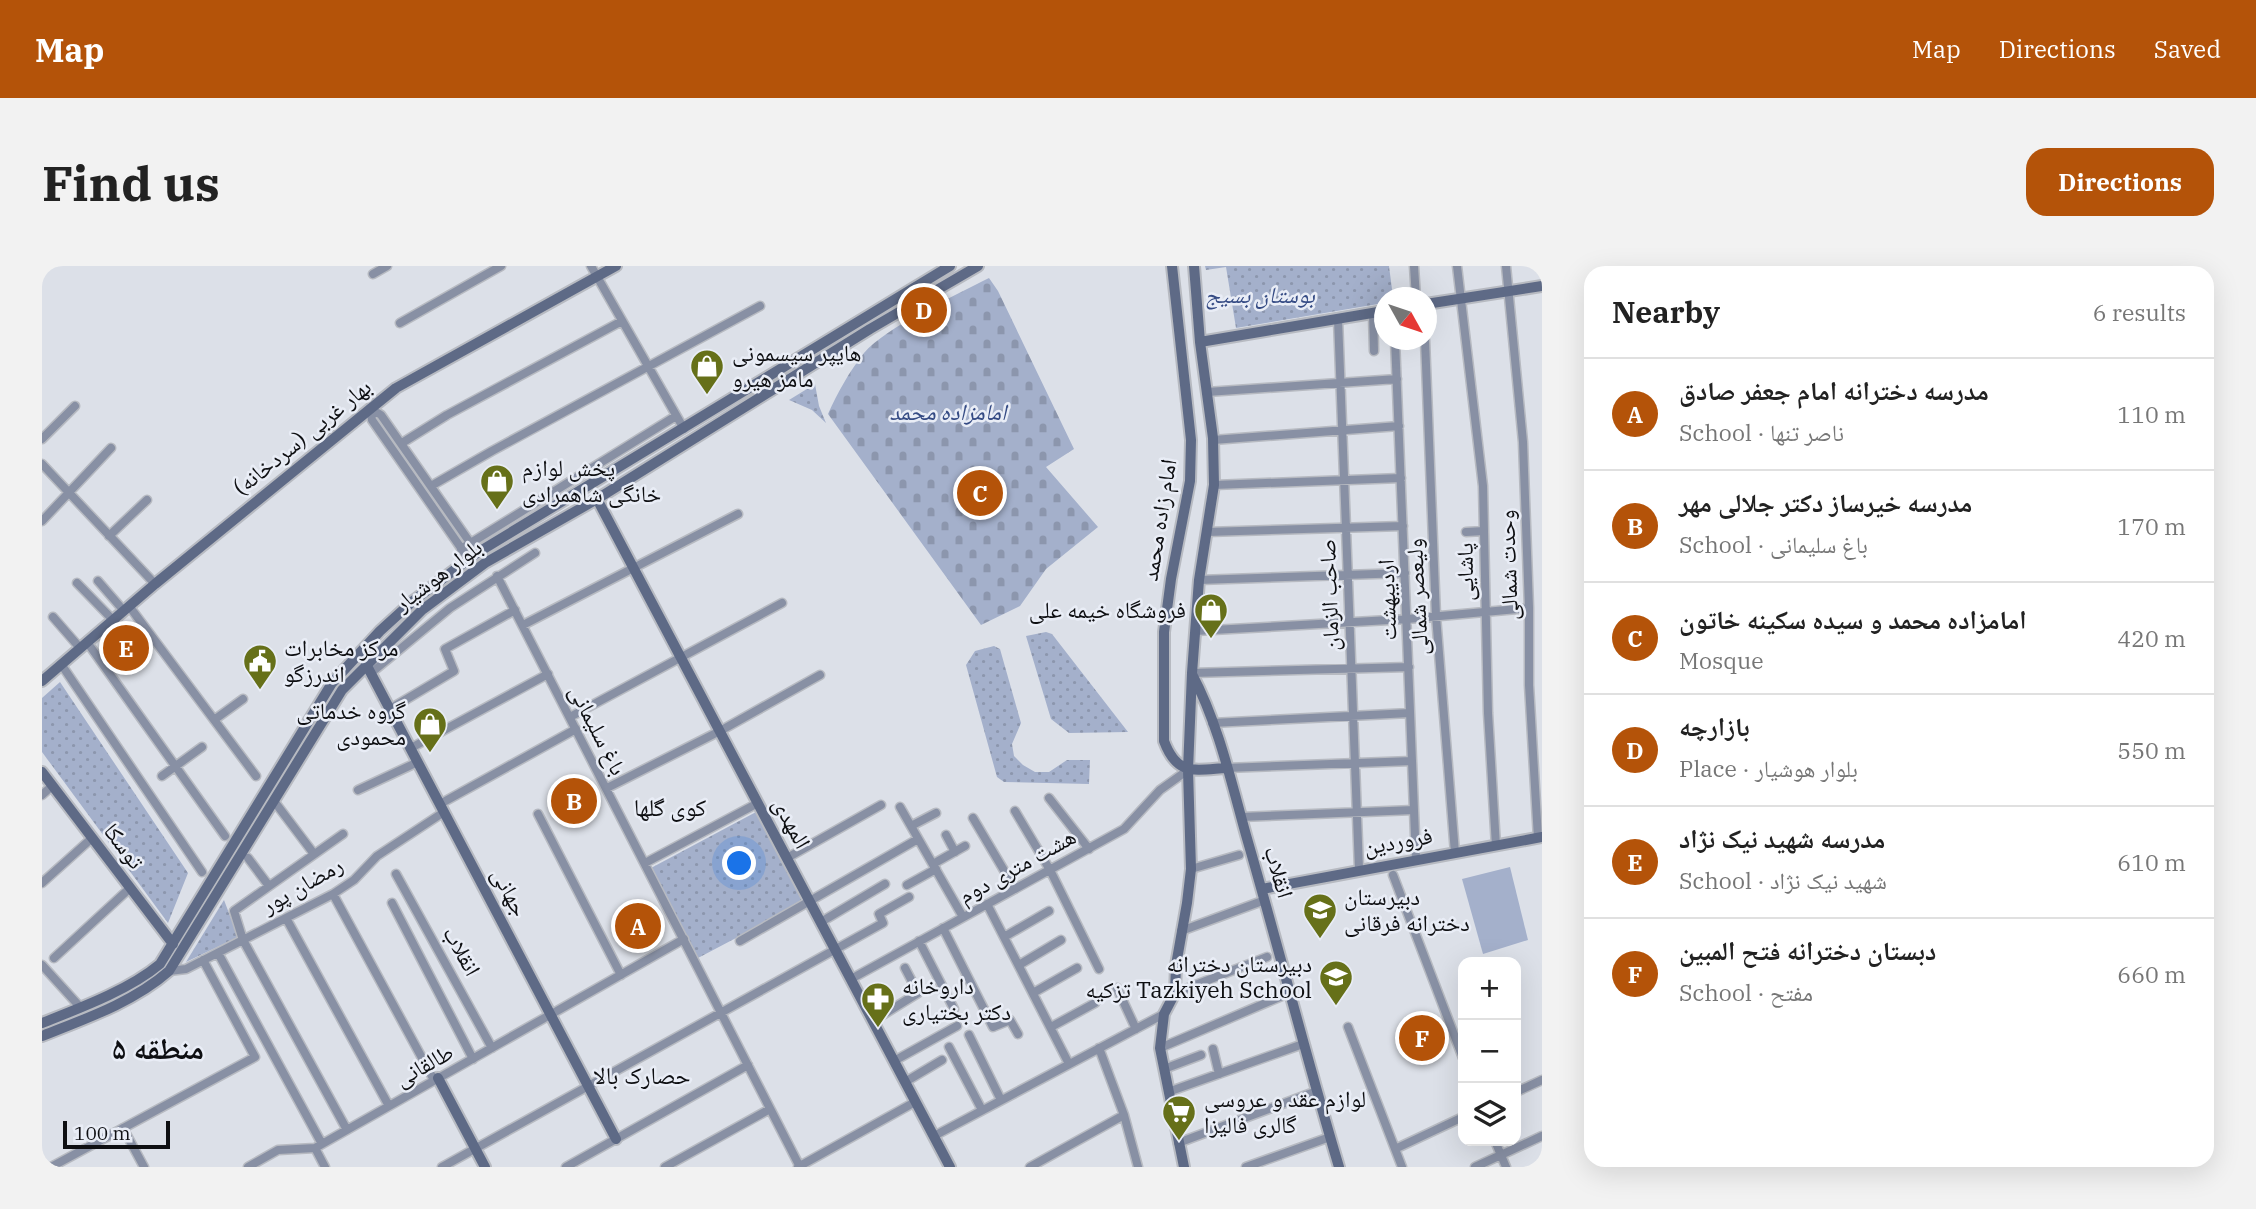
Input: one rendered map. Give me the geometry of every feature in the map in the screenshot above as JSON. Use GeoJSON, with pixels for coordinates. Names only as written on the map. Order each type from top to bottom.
{"type":"FeatureCollection","features":[{"type":"Feature","properties":{"kind":"street"},"geometry":{"type":"LineString","coordinates":[[373,274],[387,266]]}},
{"type":"Feature","properties":{"kind":"street"},"geometry":{"type":"LineString","coordinates":[[400,323],[501,266]]}},
{"type":"Feature","properties":{"kind":"street","name":"بهار غربی (سردخانه)"},"geometry":{"type":"LineString","coordinates":[[42,681],[126,608],[396,388],[594,271],[616,266]]}},
{"type":"Feature","properties":{"kind":"street","name":"بلوار هوشیار"},"geometry":{"type":"LineString","coordinates":[[42,1023],[81,1008],[150,972],[160,964],[332,684],[413,601],[468,553],[684,429],[950,266]]}},
{"type":"Feature","properties":{"kind":"street","name":"بلوار هوشیار"},"geometry":{"type":"LineString","coordinates":[[42,1036],[95,1015],[158,981],[169,971],[342,690],[369,669],[440,595],[485,563],[597,499],[870,329],[978,266]]}},
{"type":"Feature","properties":{"kind":"street","name":"امام زاده محمد"},"geometry":{"type":"LineString","coordinates":[[1172,266],[1191,440],[1190,481],[1164,632],[1164,741],[1175,762],[1188,770]]}},
{"type":"Feature","properties":{"kind":"street","name":"امام زاده محمد"},"geometry":{"type":"LineString","coordinates":[[1184,1167],[1160,1048],[1164,1014],[1175,993],[1175,965],[1191,869],[1188,770],[1192,673],[1199,580],[1214,485],[1213,440],[1200,342],[1194,266]]}},
{"type":"Feature","properties":{"kind":"street"},"geometry":{"type":"LineString","coordinates":[[1414,266],[1415,287]]}},
{"type":"Feature","properties":{"kind":"street","name":"پاشایی"},"geometry":{"type":"LineString","coordinates":[[1457,266],[1479,439],[1490,778],[1496,846]]}},
{"type":"Feature","properties":{"kind":"street","name":"وحدت شمالی"},"geometry":{"type":"LineString","coordinates":[[1506,266],[1523,442],[1529,685],[1540,838]]}},
{"type":"Feature","properties":{"kind":"street"},"geometry":{"type":"LineString","coordinates":[[594,271],[684,429]]}},
{"type":"Feature","properties":{"kind":"street"},"geometry":{"type":"LineString","coordinates":[[1437,302],[1542,286]]}},
{"type":"Feature","properties":{"kind":"street"},"geometry":{"type":"LineString","coordinates":[[432,486],[760,306]]}},
{"type":"Feature","properties":{"kind":"street"},"geometry":{"type":"LineString","coordinates":[[1200,342],[1374,313]]}},
{"type":"Feature","properties":{"kind":"street","name":"صاحب الزمان"},"geometry":{"type":"LineString","coordinates":[[1338,319],[1359,869]]}},
{"type":"Feature","properties":{"kind":"street"},"geometry":{"type":"LineString","coordinates":[[402,443],[447,415],[622,321]]}},
{"type":"Feature","properties":{"kind":"street","name":"اردیبهشت"},"geometry":{"type":"LineString","coordinates":[[1396,350],[1416,860]]}},
{"type":"Feature","properties":{"kind":"street","name":"ولیعصر شمالی"},"geometry":{"type":"LineString","coordinates":[[1424,350],[1436,617],[1455,853]]}},
{"type":"Feature","properties":{"kind":"street"},"geometry":{"type":"LineString","coordinates":[[1207,392],[1397,379]]}},
{"type":"Feature","properties":{"kind":"street"},"geometry":{"type":"LineString","coordinates":[[42,439],[75,406]]}},
{"type":"Feature","properties":{"kind":"street"},"geometry":{"type":"LineString","coordinates":[[370,408],[382,415],[470,542],[468,553]]}},
{"type":"Feature","properties":{"kind":"street"},"geometry":{"type":"LineString","coordinates":[[370,408],[372,420],[468,553]]}},
{"type":"Feature","properties":{"kind":"street"},"geometry":{"type":"LineString","coordinates":[[470,542],[676,416]]}},
{"type":"Feature","properties":{"kind":"street"},"geometry":{"type":"LineString","coordinates":[[1213,440],[1399,426]]}},
{"type":"Feature","properties":{"kind":"street"},"geometry":{"type":"LineString","coordinates":[[42,521],[111,448]]}},
{"type":"Feature","properties":{"kind":"street"},"geometry":{"type":"LineString","coordinates":[[42,464],[155,584]]}},
{"type":"Feature","properties":{"kind":"street"},"geometry":{"type":"LineString","coordinates":[[1214,485],[1401,478]]}},
{"type":"Feature","properties":{"kind":"street","name":"المهدی"},"geometry":{"type":"LineString","coordinates":[[597,499],[934,1136],[947,1166]]}},
{"type":"Feature","properties":{"kind":"street"},"geometry":{"type":"LineString","coordinates":[[109,536],[147,500]]}},
{"type":"Feature","properties":{"kind":"street"},"geometry":{"type":"LineString","coordinates":[[523,625],[738,514]]}},
{"type":"Feature","properties":{"kind":"street"},"geometry":{"type":"LineString","coordinates":[[1207,532],[1403,526]]}},
{"type":"Feature","properties":{"kind":"street"},"geometry":{"type":"LineString","coordinates":[[1466,532],[1484,531]]}},
{"type":"Feature","properties":{"kind":"street"},"geometry":{"type":"LineString","coordinates":[[369,669],[450,608],[535,553]]}},
{"type":"Feature","properties":{"kind":"street"},"geometry":{"type":"LineString","coordinates":[[1199,580],[1405,573]]}},
{"type":"Feature","properties":{"kind":"street","name":"باغ سلیمانی"},"geometry":{"type":"LineString","coordinates":[[497,576],[799,1167]]}},
{"type":"Feature","properties":{"kind":"street"},"geometry":{"type":"LineString","coordinates":[[98,581],[126,608],[256,776]]}},
{"type":"Feature","properties":{"kind":"street"},"geometry":{"type":"LineString","coordinates":[[77,583],[113,620]]}},
{"type":"Feature","properties":{"kind":"street"},"geometry":{"type":"LineString","coordinates":[[440,595],[450,608]]}},
{"type":"Feature","properties":{"kind":"street"},"geometry":{"type":"LineString","coordinates":[[570,717],[782,603]]}},
{"type":"Feature","properties":{"kind":"street"},"geometry":{"type":"LineString","coordinates":[[1195,631],[1406,620],[1529,608]]}},
{"type":"Feature","properties":{"kind":"street"},"geometry":{"type":"LineString","coordinates":[[390,709],[454,671],[445,649],[515,610]]}},
{"type":"Feature","properties":{"kind":"street"},"geometry":{"type":"LineString","coordinates":[[53,617],[83,645],[176,765],[225,836]]}},
{"type":"Feature","properties":{"kind":"street"},"geometry":{"type":"LineString","coordinates":[[61,664],[202,872]]}},
{"type":"Feature","properties":{"kind":"street"},"geometry":{"type":"LineString","coordinates":[[1192,673],[1409,667]]}},
{"type":"Feature","properties":{"kind":"street","name":"جهانی"},"geometry":{"type":"LineString","coordinates":[[369,669],[616,1139]]}},
{"type":"Feature","properties":{"kind":"street","name":"انقلاب"},"geometry":{"type":"LineString","coordinates":[[1192,673],[1205,698],[1241,817],[1339,1167]]}},
{"type":"Feature","properties":{"kind":"street"},"geometry":{"type":"LineString","coordinates":[[411,748],[548,674]]}},
{"type":"Feature","properties":{"kind":"street"},"geometry":{"type":"LineString","coordinates":[[607,788],[720,731],[820,675]]}},
{"type":"Feature","properties":{"kind":"street"},"geometry":{"type":"LineString","coordinates":[[214,720],[243,699]]}},
{"type":"Feature","properties":{"kind":"street"},"geometry":{"type":"LineString","coordinates":[[1212,723],[1410,713]]}},
{"type":"Feature","properties":{"kind":"street","name":"رمضان پور"},"geometry":{"type":"LineString","coordinates":[[169,971],[186,969],[333,894],[354,880],[377,856],[442,808],[576,729]]}},
{"type":"Feature","properties":{"kind":"street"},"geometry":{"type":"LineString","coordinates":[[162,776],[202,747]]}},
{"type":"Feature","properties":{"kind":"street"},"geometry":{"type":"LineString","coordinates":[[1188,770],[1412,761]]}},
{"type":"Feature","properties":{"kind":"street"},"geometry":{"type":"LineString","coordinates":[[358,790],[418,762]]}},
{"type":"Feature","properties":{"kind":"street"},"geometry":{"type":"LineString","coordinates":[[281,766],[285,772],[291,774]]}},
{"type":"Feature","properties":{"kind":"street","name":"هشت متری دوم"},"geometry":{"type":"LineString","coordinates":[[850,979],[1124,829],[1160,790],[1188,770]]}},
{"type":"Feature","properties":{"kind":"street","name":"توسکا"},"geometry":{"type":"LineString","coordinates":[[42,772],[173,944]]}},
{"type":"Feature","properties":{"kind":"street"},"geometry":{"type":"LineString","coordinates":[[42,795],[52,786]]}},
{"type":"Feature","properties":{"kind":"street"},"geometry":{"type":"LineString","coordinates":[[268,788],[274,788],[276,798],[314,854]]}},
{"type":"Feature","properties":{"kind":"street"},"geometry":{"type":"LineString","coordinates":[[1049,798],[1089,849]]}},
{"type":"Feature","properties":{"kind":"street"},"geometry":{"type":"LineString","coordinates":[[645,863],[758,803]]}},
{"type":"Feature","properties":{"kind":"street"},"geometry":{"type":"LineString","coordinates":[[787,858],[881,805]]}},
{"type":"Feature","properties":{"kind":"street"},"geometry":{"type":"LineString","coordinates":[[900,807],[963,917]]}},
{"type":"Feature","properties":{"kind":"street"},"geometry":{"type":"LineString","coordinates":[[1241,817],[1414,810]]}},
{"type":"Feature","properties":{"kind":"street"},"geometry":{"type":"LineString","coordinates":[[1015,811],[1050,870],[1099,969]]}},
{"type":"Feature","properties":{"kind":"street"},"geometry":{"type":"LineString","coordinates":[[911,826],[936,813]]}},
{"type":"Feature","properties":{"kind":"street"},"geometry":{"type":"LineString","coordinates":[[538,814],[621,975]]}},
{"type":"Feature","properties":{"kind":"street"},"geometry":{"type":"LineString","coordinates":[[973,818],[1015,889]]}},
{"type":"Feature","properties":{"kind":"street"},"geometry":{"type":"LineString","coordinates":[[343,834],[234,911],[243,940],[347,1130]]}},
{"type":"Feature","properties":{"kind":"street"},"geometry":{"type":"LineString","coordinates":[[946,835],[955,852]]}},
{"type":"Feature","properties":{"kind":"street"},"geometry":{"type":"LineString","coordinates":[[42,883],[92,838]]}},
{"type":"Feature","properties":{"kind":"street","name":"فروردین"},"geometry":{"type":"LineString","coordinates":[[1263,894],[1359,869],[1540,838]]}},
{"type":"Feature","properties":{"kind":"street"},"geometry":{"type":"LineString","coordinates":[[740,941],[919,839]]}},
{"type":"Feature","properties":{"kind":"street"},"geometry":{"type":"LineString","coordinates":[[907,885],[965,846]]}},
{"type":"Feature","properties":{"kind":"street"},"geometry":{"type":"LineString","coordinates":[[1191,869],[1239,855]]}},
{"type":"Feature","properties":{"kind":"street"},"geometry":{"type":"LineString","coordinates":[[248,858],[269,886]]}},
{"type":"Feature","properties":{"kind":"street","name":"انقلاب"},"geometry":{"type":"LineString","coordinates":[[396,874],[492,1048]]}},
{"type":"Feature","properties":{"kind":"street"},"geometry":{"type":"LineString","coordinates":[[1393,875],[1458,1045]]}},
{"type":"Feature","properties":{"kind":"street"},"geometry":{"type":"LineString","coordinates":[[821,922],[884,884]]}},
{"type":"Feature","properties":{"kind":"street"},"geometry":{"type":"LineString","coordinates":[[54,958],[130,888]]}},
{"type":"Feature","properties":{"kind":"street"},"geometry":{"type":"LineString","coordinates":[[333,894],[485,1167]]}},
{"type":"Feature","properties":{"kind":"street"},"geometry":{"type":"LineString","coordinates":[[1181,931],[1263,894]]}},
{"type":"Feature","properties":{"kind":"street"},"geometry":{"type":"LineString","coordinates":[[442,1167],[883,923],[879,914],[909,897]]}},
{"type":"Feature","properties":{"kind":"street"},"geometry":{"type":"LineString","coordinates":[[392,903],[473,1059]]}},
{"type":"Feature","properties":{"kind":"street"},"geometry":{"type":"LineString","coordinates":[[987,904],[1069,1064]]}},
{"type":"Feature","properties":{"kind":"street"},"geometry":{"type":"LineString","coordinates":[[1004,937],[1049,911]]}},
{"type":"Feature","properties":{"kind":"street"},"geometry":{"type":"LineString","coordinates":[[286,918],[389,1106]]}},
{"type":"Feature","properties":{"kind":"street"},"geometry":{"type":"LineString","coordinates":[[943,928],[993,1027],[1010,1020],[1018,1034]]}},
{"type":"Feature","properties":{"kind":"street","name":"طالقانی"},"geometry":{"type":"LineString","coordinates":[[318,1146],[684,939]]}},
{"type":"Feature","properties":{"kind":"street"},"geometry":{"type":"LineString","coordinates":[[1019,965],[1061,940]]}},
{"type":"Feature","properties":{"kind":"street"},"geometry":{"type":"LineString","coordinates":[[919,942],[954,1009]]}},
{"type":"Feature","properties":{"kind":"street"},"geometry":{"type":"LineString","coordinates":[[218,953],[318,1146],[325,1167]]}},
{"type":"Feature","properties":{"kind":"street"},"geometry":{"type":"LineString","coordinates":[[1175,993],[1267,957]]}},
{"type":"Feature","properties":{"kind":"street"},"geometry":{"type":"LineString","coordinates":[[51,1167],[255,1058],[203,960]]}},
{"type":"Feature","properties":{"kind":"street"},"geometry":{"type":"LineString","coordinates":[[42,965],[81,1008]]}},
{"type":"Feature","properties":{"kind":"street"},"geometry":{"type":"LineString","coordinates":[[873,1021],[918,993],[905,968]]}},
{"type":"Feature","properties":{"kind":"street"},"geometry":{"type":"LineString","coordinates":[[1033,993],[1077,968]]}},
{"type":"Feature","properties":{"kind":"street"},"geometry":{"type":"LineString","coordinates":[[1117,988],[1136,1028]]}},
{"type":"Feature","properties":{"kind":"street"},"geometry":{"type":"LineString","coordinates":[[1160,1048],[1289,993]]}},
{"type":"Feature","properties":{"kind":"street"},"geometry":{"type":"LineString","coordinates":[[1051,1027],[1095,1003]]}},
{"type":"Feature","properties":{"kind":"street"},"geometry":{"type":"LineString","coordinates":[[934,1136],[1164,1014]]}},
{"type":"Feature","properties":{"kind":"street"},"geometry":{"type":"LineString","coordinates":[[894,1061],[957,1026]]}},
{"type":"Feature","properties":{"kind":"street"},"geometry":{"type":"LineString","coordinates":[[1348,1027],[1402,1167]]}},
{"type":"Feature","properties":{"kind":"street"},"geometry":{"type":"LineString","coordinates":[[969,1035],[1002,1100]]}},
{"type":"Feature","properties":{"kind":"street"},"geometry":{"type":"LineString","coordinates":[[1168,1092],[1303,1044]]}},
{"type":"Feature","properties":{"kind":"street"},"geometry":{"type":"LineString","coordinates":[[949,1047],[982,1110]]}},
{"type":"Feature","properties":{"kind":"street"},"geometry":{"type":"LineString","coordinates":[[1099,1048],[1124,1115],[1138,1167]]}},
{"type":"Feature","properties":{"kind":"street"},"geometry":{"type":"LineString","coordinates":[[1213,1049],[1219,1074]]}},
{"type":"Feature","properties":{"kind":"street"},"geometry":{"type":"LineString","coordinates":[[1164,1069],[1201,1055]]}},
{"type":"Feature","properties":{"kind":"street"},"geometry":{"type":"LineString","coordinates":[[905,1082],[942,1060]]}},
{"type":"Feature","properties":{"kind":"street"},"geometry":{"type":"LineString","coordinates":[[566,1167],[748,1065]]}},
{"type":"Feature","properties":{"kind":"street"},"geometry":{"type":"LineString","coordinates":[[1521,1090],[1542,1080]]}},
{"type":"Feature","properties":{"kind":"street"},"geometry":{"type":"LineString","coordinates":[[1178,1143],[1317,1091]]}},
{"type":"Feature","properties":{"kind":"street"},"geometry":{"type":"LineString","coordinates":[[799,1167],[915,1102]]}},
{"type":"Feature","properties":{"kind":"street"},"geometry":{"type":"LineString","coordinates":[[665,1167],[770,1109]]}},
{"type":"Feature","properties":{"kind":"street"},"geometry":{"type":"LineString","coordinates":[[1030,1167],[1124,1115]]}},
{"type":"Feature","properties":{"kind":"street"},"geometry":{"type":"LineString","coordinates":[[1395,1149],[1458,1119]]}},
{"type":"Feature","properties":{"kind":"street"},"geometry":{"type":"LineString","coordinates":[[123,1128],[144,1167]]}},
{"type":"Feature","properties":{"kind":"street"},"geometry":{"type":"LineString","coordinates":[[1475,1167],[1542,1136]]}},
{"type":"Feature","properties":{"kind":"street"},"geometry":{"type":"LineString","coordinates":[[1246,1167],[1330,1137]]}},
{"type":"Feature","properties":{"kind":"street"},"geometry":{"type":"LineString","coordinates":[[248,1167],[278,1150],[318,1146]]}},
{"type":"Feature","properties":{"kind":"street"},"geometry":{"type":"LineString","coordinates":[[1497,1146],[1506,1167]]}},
{"type":"Feature","properties":{"kind":"green space","name":"بوستان بسیج"},"geometry":{"type":"Polygon","coordinates":[[[1205,266],[1389,266],[1392,287],[1374,287],[1374,305],[1236,328],[1226,267],[1206,270],[1205,266]]]}},
{"type":"Feature","properties":{"kind":"green space","name":"امامزاده محمد"},"geometry":{"type":"Polygon","coordinates":[[[989,278],[998,291],[1074,449],[1046,467],[1098,527],[1046,569],[1020,606],[981,625],[828,414],[853,367],[874,343],[922,312],[989,278]]]}},
{"type":"Feature","properties":{"kind":"green space"},"geometry":{"type":"Polygon","coordinates":[[[815,384],[819,406],[826,423],[812,410],[789,400],[815,384]]]}},
{"type":"Feature","properties":{"kind":"green space"},"geometry":{"type":"Polygon","coordinates":[[[1046,632],[1052,634],[1128,732],[1069,733],[1051,719],[1026,636],[1046,632]]]}},
{"type":"Feature","properties":{"kind":"green space"},"geometry":{"type":"Polygon","coordinates":[[[994,646],[1000,649],[1021,723],[1012,744],[1014,756],[1035,772],[1049,772],[1067,760],[1090,760],[1089,784],[1004,782],[997,777],[966,665],[975,651],[994,646]]]}},
{"type":"Feature","properties":{"kind":"green space"},"geometry":{"type":"Polygon","coordinates":[[[60,682],[188,873],[168,923],[42,752],[42,698],[60,682]]]}},
{"type":"Feature","properties":{"kind":"green space"},"geometry":{"type":"Polygon","coordinates":[[[756,812],[804,902],[698,958],[651,868],[756,812]]]}},
{"type":"Feature","properties":{"kind":"green space"},"geometry":{"type":"Polygon","coordinates":[[[1510,867],[1528,940],[1483,954],[1462,879],[1510,867]]]}},
{"type":"Feature","properties":{"kind":"green space"},"geometry":{"type":"Polygon","coordinates":[[[224,900],[238,937],[186,962],[224,900]]]}},
{"type":"Feature","properties":{"kind":"place","name":"بازارچه"},"geometry":{"type":"Point","coordinates":[924,310]}},
{"type":"Feature","properties":{"kind":"place","name":"هایپر سیسمونی مامز هیرو"},"geometry":{"type":"Point","coordinates":[707,396]}},
{"type":"Feature","properties":{"kind":"place","name":"امامزاده محمد و سیده سکینه خاتون"},"geometry":{"type":"Point","coordinates":[980,493]}},
{"type":"Feature","properties":{"kind":"place","name":"پخش لوازم خانگی شاهمرادی"},"geometry":{"type":"Point","coordinates":[497,511]}},
{"type":"Feature","properties":{"kind":"place","name":"فروشگاه خیمه علی"},"geometry":{"type":"Point","coordinates":[1211,640]}},
{"type":"Feature","properties":{"kind":"place","name":"مدرسه شهید نیک نژاد"},"geometry":{"type":"Point","coordinates":[126,648]}},
{"type":"Feature","properties":{"kind":"place","name":"مرکز مخابرات اندرزگو"},"geometry":{"type":"Point","coordinates":[260,691]}},
{"type":"Feature","properties":{"kind":"place","name":"گروه خدماتی محمودی"},"geometry":{"type":"Point","coordinates":[430,754]}},
{"type":"Feature","properties":{"kind":"place","name":"مدرسه خیرساز دکتر جلالی مهر"},"geometry":{"type":"Point","coordinates":[574,801]}},
{"type":"Feature","properties":{"kind":"place","name":"مدرسه دخترانه امام جعفر صادق"},"geometry":{"type":"Point","coordinates":[638,926]}},
{"type":"Feature","properties":{"kind":"place","name":"دبیرستان دخترانه فرقانی"},"geometry":{"type":"Point","coordinates":[1320,940]}},
{"type":"Feature","properties":{"kind":"place","name":"دبیرستان دخترانه تزكيه Tazkiyeh School"},"geometry":{"type":"Point","coordinates":[1336,1007]}},
{"type":"Feature","properties":{"kind":"place","name":"داروخانه دکتر بختیاری"},"geometry":{"type":"Point","coordinates":[878,1029]}},
{"type":"Feature","properties":{"kind":"place","name":"دبستان دخترانه فتح المبین"},"geometry":{"type":"Point","coordinates":[1422,1038]}},
{"type":"Feature","properties":{"kind":"place","name":"لوازم عقد و عروسی گالری فالیزا"},"geometry":{"type":"Point","coordinates":[1179,1142]}},
{"type":"Feature","properties":{"kind":"district","name":"کوی گلها"},"geometry":{"type":"Point","coordinates":[670,808]}},
{"type":"Feature","properties":{"kind":"district","name":"منطقه ۵"},"geometry":{"type":"Point","coordinates":[158,1049]}},
{"type":"Feature","properties":{"kind":"district","name":"حصارک بالا"},"geometry":{"type":"Point","coordinates":[642,1076]}}]}
